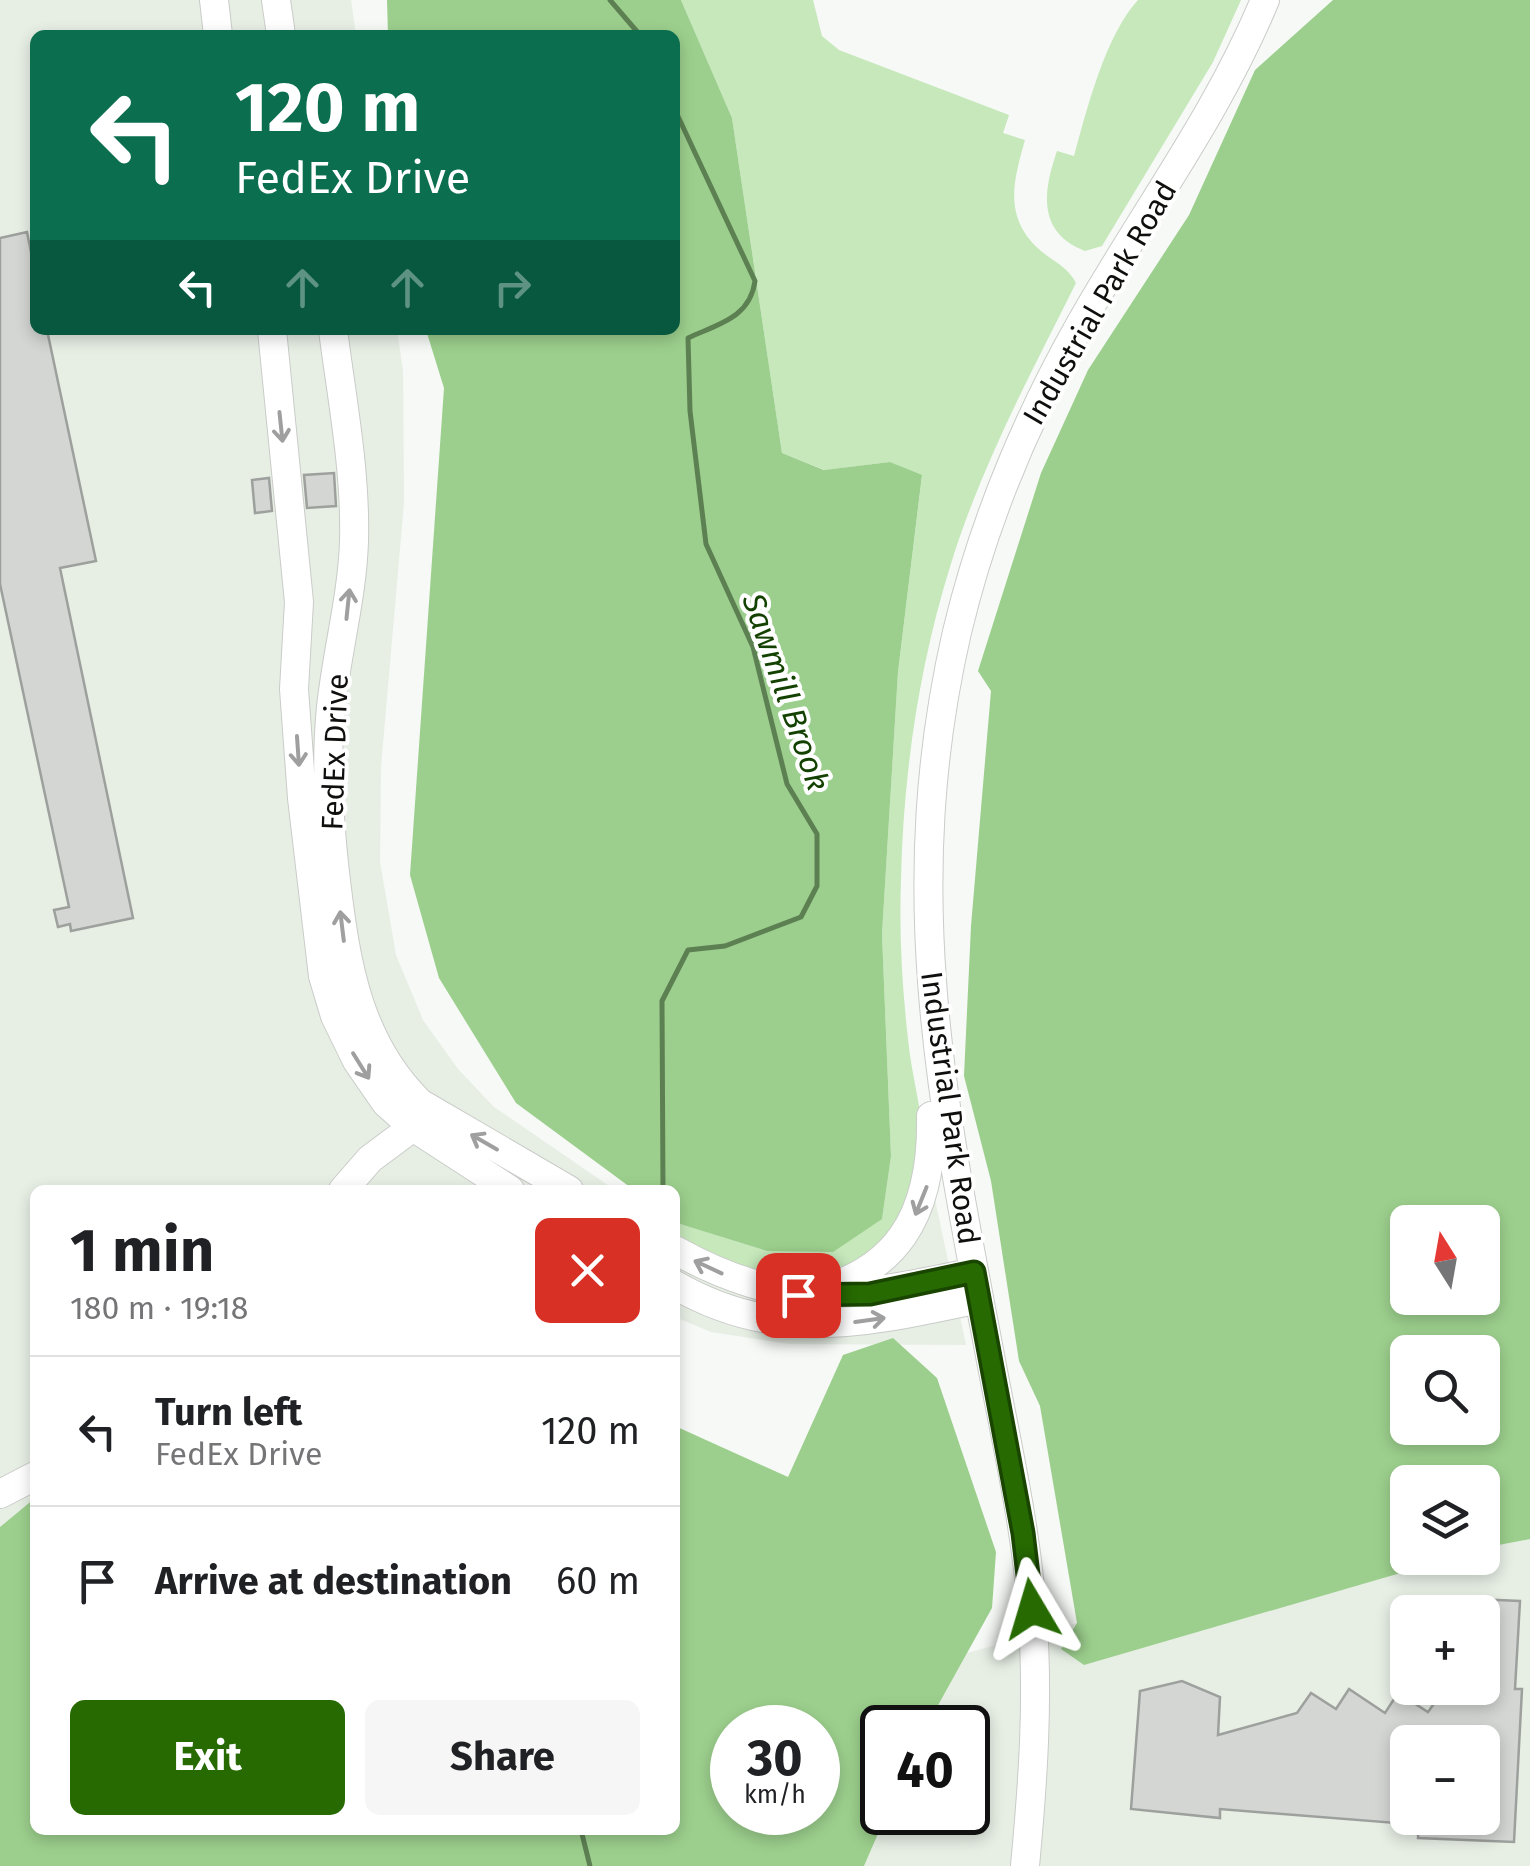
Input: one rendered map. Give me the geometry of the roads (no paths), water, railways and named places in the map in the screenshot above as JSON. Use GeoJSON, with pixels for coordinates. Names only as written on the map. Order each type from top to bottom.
{"type":"FeatureCollection","features":[{"type":"Feature","properties":{"kind":"street"},"geometry":{"type":"LineString","coordinates":[[214,0],[217,30]]}},
{"type":"Feature","properties":{"kind":"street"},"geometry":{"type":"LineString","coordinates":[[276,0],[280,30]]}},
{"type":"Feature","properties":{"kind":"street","name":"Industrial Park Road"},"geometry":{"type":"LineString","coordinates":[[1026,1866],[1035,1744],[1032,1609],[1023,1533],[947,1128],[928,965],[930,802],[957,634],[978,552],[1008,472],[1043,393],[1090,308],[1190,147],[1265,0]]}},
{"type":"Feature","properties":{"kind":"street","name":"FedEx Drive"},"geometry":{"type":"LineString","coordinates":[[272,335],[298,602],[294,689],[300,780],[323,976],[335,1016],[357,1061],[386,1103],[412,1127],[502,1185]]}},
{"type":"Feature","properties":{"kind":"street","name":"FedEx Drive"},"geometry":{"type":"LineString","coordinates":[[335,335],[354,499],[354,530],[348,612],[331,708],[327,809],[353,990],[377,1046],[420,1103],[560,1185]]}},
{"type":"Feature","properties":{"kind":"street"},"geometry":{"type":"LineString","coordinates":[[798,1295],[828,1290],[874,1267],[892,1250],[918,1210],[928,1182],[932,1152],[928,965]]}},
{"type":"Feature","properties":{"kind":"street"},"geometry":{"type":"LineString","coordinates":[[347,1185],[370,1159],[412,1127]]}},
{"type":"Feature","properties":{"kind":"street"},"geometry":{"type":"LineString","coordinates":[[680,1252],[735,1280],[798,1295],[976,1286]]}},
{"type":"Feature","properties":{"kind":"street"},"geometry":{"type":"LineString","coordinates":[[680,1287],[724,1308],[795,1326],[874,1320],[976,1286]]}},
{"type":"Feature","properties":{"kind":"street"},"geometry":{"type":"LineString","coordinates":[[0,1494],[30,1479]]}},
{"type":"Feature","properties":{"kind":"waterway","name":"Sawmill Brook"},"geometry":{"type":"LineString","coordinates":[[610,0],[636,30]]}},
{"type":"Feature","properties":{"kind":"waterway","name":"Sawmill Brook"},"geometry":{"type":"LineString","coordinates":[[663,1185],[662,1001],[688,950],[725,946],[801,917],[817,886],[817,834],[787,784],[753,647],[706,544],[690,411],[688,338],[740,312],[755,281],[680,121]]}},
{"type":"Feature","properties":{"kind":"waterway","name":"Sawmill Brook"},"geometry":{"type":"LineString","coordinates":[[582,1835],[590,1866]]}}]}
